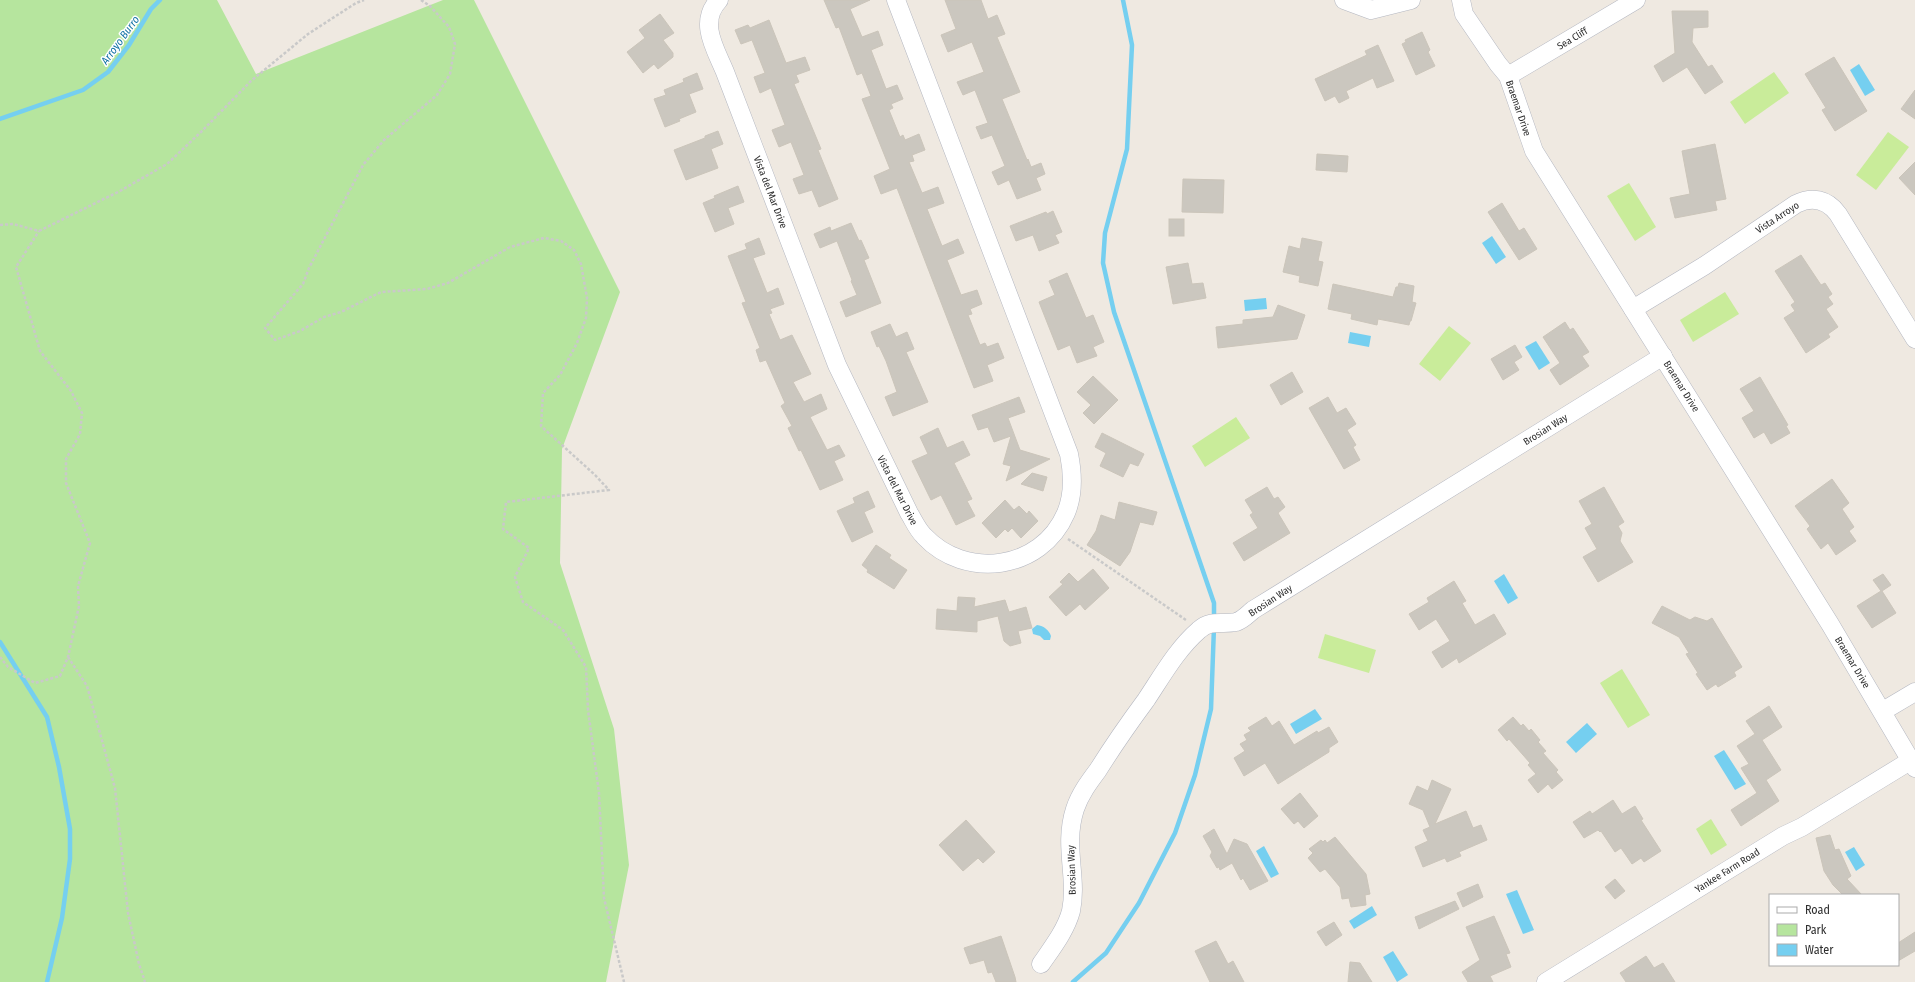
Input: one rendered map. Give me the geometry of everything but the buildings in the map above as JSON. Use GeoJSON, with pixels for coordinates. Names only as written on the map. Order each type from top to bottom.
{"type":"FeatureCollection","features":[{"type":"Feature","properties":{"kind":"street","name":"Vista del Mar Drive"},"geometry":{"type":"LineString","coordinates":[[719,0],[711,11],[708,20],[711,38],[837,364],[918,529],[937,548],[952,557],[969,563],[987,565],[1005,563],[1030,554],[1056,531],[1065,515],[1072,489],[1073,471],[1069,454],[896,0]]}},
{"type":"Feature","properties":{"kind":"street"},"geometry":{"type":"LineString","coordinates":[[1344,0],[1371,10],[1411,0]]}},
{"type":"Feature","properties":{"kind":"street","name":"Sea Cliff"},"geometry":{"type":"LineString","coordinates":[[1508,76],[1636,0]]}},
{"type":"Feature","properties":{"kind":"street","name":"Braemar Drive"},"geometry":{"type":"LineString","coordinates":[[1458,2],[1464,14],[1498,64],[1508,76],[1534,151],[1830,624],[1913,765]]}},
{"type":"Feature","properties":{"kind":"street","name":"Vista Arroyo"},"geometry":{"type":"LineString","coordinates":[[1633,309],[1704,266],[1796,204],[1808,200],[1819,200],[1833,207],[1838,214],[1915,339]]}},
{"type":"Feature","properties":{"kind":"street","name":"Brosian Way"},"geometry":{"type":"LineString","coordinates":[[1041,964],[1058,939],[1070,913],[1073,887],[1069,847],[1070,832],[1075,809],[1081,795],[1118,739],[1186,643],[1200,629],[1214,622],[1235,622],[1242,619],[1253,610],[1663,356]]}},
{"type":"Feature","properties":{"kind":"street"},"geometry":{"type":"LineString","coordinates":[[1883,712],[1915,692]]}},
{"type":"Feature","properties":{"kind":"street","name":"Yankee Farm Road"},"geometry":{"type":"LineString","coordinates":[[1546,982],[1769,844],[1913,765]]}},
{"type":"Feature","properties":{"kind":"path"},"geometry":{"type":"LineString","coordinates":[[0,657],[8,667],[35,683],[60,676],[68,657],[79,606],[78,586],[90,543],[66,483],[66,459],[80,434],[82,413],[71,391],[40,351],[16,267],[39,231],[120,191],[167,164],[251,81],[308,34],[356,3],[364,0]]}},
{"type":"Feature","properties":{"kind":"path"},"geometry":{"type":"LineString","coordinates":[[421,0],[430,6],[450,27],[455,44],[450,74],[437,95],[384,140],[363,165],[309,268],[303,284],[265,328],[275,340],[300,332],[324,317],[341,312],[381,292],[427,289],[448,282],[510,247],[544,238],[561,241],[574,250],[581,264],[587,298],[586,318],[577,343],[560,374],[543,393],[541,426],[595,475],[608,490],[506,502],[503,529],[529,548],[516,577],[523,602],[563,630],[586,666],[588,710],[599,793],[604,898],[624,982]]}},
{"type":"Feature","properties":{"kind":"path"},"geometry":{"type":"LineString","coordinates":[[0,225],[13,224],[39,231]]}},
{"type":"Feature","properties":{"kind":"path"},"geometry":{"type":"LineString","coordinates":[[1056,531],[1200,629]]}},
{"type":"Feature","properties":{"kind":"path"},"geometry":{"type":"LineString","coordinates":[[68,657],[87,686],[116,788],[128,913],[139,964],[145,982]]}},
{"type":"Feature","properties":{"kind":"green space"},"geometry":{"type":"Polygon","coordinates":[[[0,0],[217,0],[256,74],[443,0],[474,0],[620,292],[562,449],[560,563],[614,729],[629,865],[606,982],[0,982],[0,0]]]}},
{"type":"Feature","properties":{"kind":"green space"},"geometry":{"type":"Polygon","coordinates":[[[1774,72],[1789,93],[1745,124],[1730,102],[1774,72]]]}},
{"type":"Feature","properties":{"kind":"green space"},"geometry":{"type":"Polygon","coordinates":[[[1888,132],[1909,147],[1876,190],[1856,175],[1888,132]]]}},
{"type":"Feature","properties":{"kind":"green space"},"geometry":{"type":"Polygon","coordinates":[[[1629,183],[1656,227],[1635,241],[1607,196],[1629,183]]]}},
{"type":"Feature","properties":{"kind":"green space"},"geometry":{"type":"Polygon","coordinates":[[[1725,292],[1739,314],[1693,342],[1680,320],[1725,292]]]}},
{"type":"Feature","properties":{"kind":"green space"},"geometry":{"type":"Polygon","coordinates":[[[1449,326],[1471,343],[1440,381],[1419,364],[1449,326]]]}},
{"type":"Feature","properties":{"kind":"green space"},"geometry":{"type":"Polygon","coordinates":[[[1236,417],[1250,438],[1205,467],[1192,446],[1236,417]]]}},
{"type":"Feature","properties":{"kind":"green space"},"geometry":{"type":"Polygon","coordinates":[[[1325,634],[1376,650],[1369,673],[1318,658],[1325,634]]]}},
{"type":"Feature","properties":{"kind":"green space"},"geometry":{"type":"Polygon","coordinates":[[[1622,669],[1650,715],[1628,728],[1600,683],[1622,669]]]}},
{"type":"Feature","properties":{"kind":"green space"},"geometry":{"type":"Polygon","coordinates":[[[1711,819],[1727,845],[1711,855],[1696,829],[1711,819]]]}},
{"type":"Feature","properties":{"kind":"water"},"geometry":{"type":"Polygon","coordinates":[[[1859,64],[1875,90],[1865,96],[1850,70],[1859,64]]]}},
{"type":"Feature","properties":{"kind":"water"},"geometry":{"type":"Polygon","coordinates":[[[1492,236],[1506,257],[1496,264],[1482,243],[1492,236]]]}},
{"type":"Feature","properties":{"kind":"water"},"geometry":{"type":"Polygon","coordinates":[[[1266,298],[1267,309],[1245,311],[1244,300],[1266,298]]]}},
{"type":"Feature","properties":{"kind":"water"},"geometry":{"type":"Polygon","coordinates":[[[1350,332],[1371,336],[1369,347],[1348,343],[1350,332]]]}},
{"type":"Feature","properties":{"kind":"water"},"geometry":{"type":"Polygon","coordinates":[[[1536,341],[1550,363],[1539,370],[1525,347],[1536,341]]]}},
{"type":"Feature","properties":{"kind":"water"},"geometry":{"type":"Polygon","coordinates":[[[1504,574],[1518,598],[1508,604],[1494,581],[1504,574]]]}},
{"type":"Feature","properties":{"kind":"water"},"geometry":{"type":"Polygon","coordinates":[[[1037,625],[1048,630],[1051,636],[1050,640],[1044,640],[1040,636],[1033,634],[1032,629],[1037,625]]]}},
{"type":"Feature","properties":{"kind":"water"},"geometry":{"type":"Polygon","coordinates":[[[1315,709],[1322,719],[1296,734],[1290,724],[1315,709]]]}},
{"type":"Feature","properties":{"kind":"water"},"geometry":{"type":"Polygon","coordinates":[[[1587,723],[1597,734],[1576,753],[1566,742],[1587,723]]]}},
{"type":"Feature","properties":{"kind":"water"},"geometry":{"type":"Polygon","coordinates":[[[1724,750],[1746,784],[1735,790],[1714,756],[1724,750]]]}},
{"type":"Feature","properties":{"kind":"water"},"geometry":{"type":"Polygon","coordinates":[[[1264,846],[1279,874],[1271,878],[1256,851],[1264,846]]]}},
{"type":"Feature","properties":{"kind":"water"},"geometry":{"type":"Polygon","coordinates":[[[1854,847],[1865,865],[1856,871],[1845,852],[1854,847]]]}},
{"type":"Feature","properties":{"kind":"water"},"geometry":{"type":"Polygon","coordinates":[[[1517,890],[1534,930],[1523,934],[1506,894],[1517,890]]]}},
{"type":"Feature","properties":{"kind":"water"},"geometry":{"type":"Polygon","coordinates":[[[1372,906],[1377,915],[1354,929],[1349,921],[1372,906]]]}},
{"type":"Feature","properties":{"kind":"water"},"geometry":{"type":"Polygon","coordinates":[[[1393,951],[1408,975],[1397,982],[1383,957],[1393,951]]]}},
{"type":"Feature","properties":{"kind":"waterway","name":"Arroyo Burro"},"geometry":{"type":"LineString","coordinates":[[0,119],[83,90],[108,72],[129,45],[151,9],[160,0]]}},
{"type":"Feature","properties":{"kind":"waterway"},"geometry":{"type":"LineString","coordinates":[[1123,0],[1132,45],[1127,149],[1105,233],[1103,263],[1114,312],[1214,603],[1214,619]]}},
{"type":"Feature","properties":{"kind":"waterway"},"geometry":{"type":"LineString","coordinates":[[1073,982],[1106,953],[1139,903],[1175,833],[1195,775],[1211,709],[1214,627]]}},
{"type":"Feature","properties":{"kind":"waterway"},"geometry":{"type":"LineString","coordinates":[[0,642],[47,717],[59,767],[70,829],[70,859],[62,918],[47,982]]}}]}
